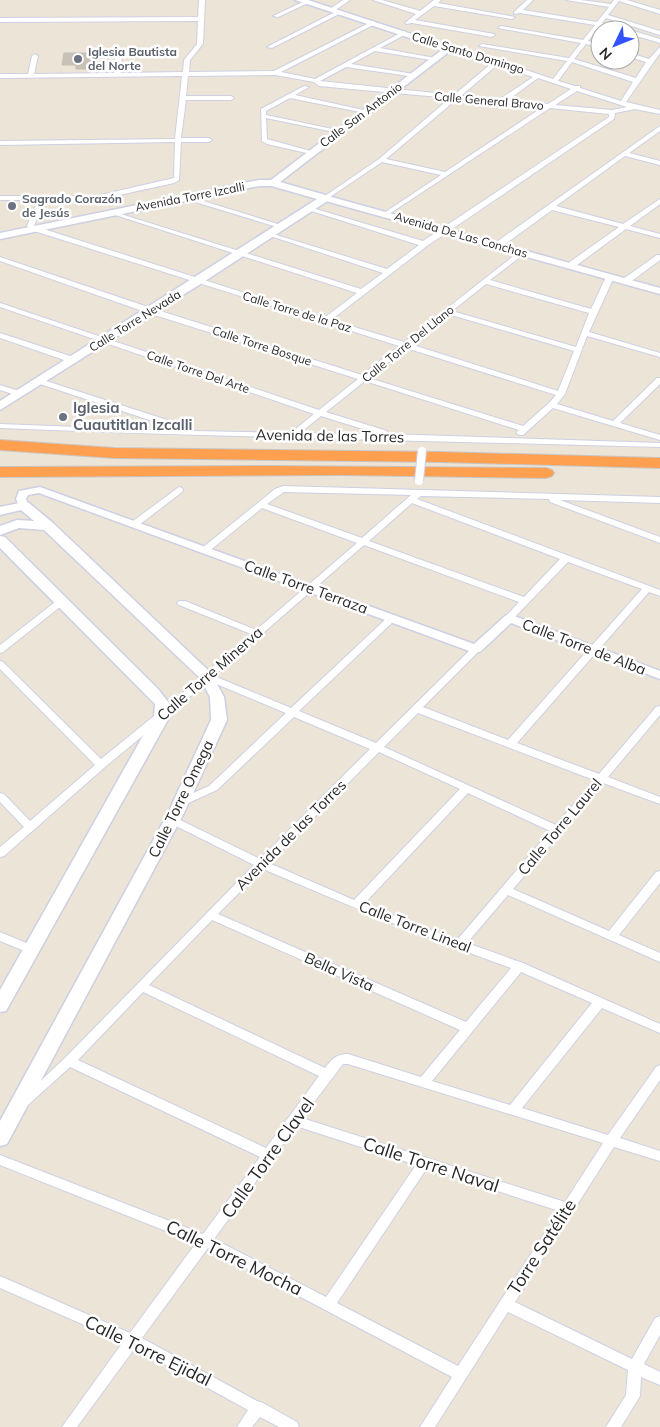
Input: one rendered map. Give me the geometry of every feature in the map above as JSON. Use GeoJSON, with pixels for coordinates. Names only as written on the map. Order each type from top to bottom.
{"type":"FeatureCollection","features":[{"type":"Feature","properties":{"kind":"highway"},"geometry":{"type":"LineString","coordinates":[[0,445],[114,453],[440,457],[660,463]]}},
{"type":"Feature","properties":{"kind":"highway"},"geometry":{"type":"LineString","coordinates":[[0,472],[421,470],[660,475]]}},
{"type":"Feature","properties":{"kind":"main road","name":"Calle Santo Domingo"},"geometry":{"type":"LineString","coordinates":[[303,1],[450,48]]}},
{"type":"Feature","properties":{"kind":"main road","name":"Calle San Antonio"},"geometry":{"type":"LineString","coordinates":[[267,183],[312,152],[450,48]]}},
{"type":"Feature","properties":{"kind":"main road","name":"Avenida De Las Conchas"},"geometry":{"type":"LineString","coordinates":[[267,183],[325,198]]}},
{"type":"Feature","properties":{"kind":"main road","name":"Calle Torre Nevada"},"geometry":{"type":"LineString","coordinates":[[0,406],[198,282],[279,226],[325,198]]}},
{"type":"Feature","properties":{"kind":"main road"},"geometry":{"type":"LineString","coordinates":[[0,511],[24,506]]}},
{"type":"Feature","properties":{"kind":"main road","name":"Calle Torre Omega"},"geometry":{"type":"LineString","coordinates":[[0,1138],[182,802],[220,720],[217,697],[206,676],[48,526],[24,506]]}},
{"type":"Feature","properties":{"kind":"main road"},"geometry":{"type":"LineString","coordinates":[[0,531],[17,524],[48,526]]}},
{"type":"Feature","properties":{"kind":"main road"},"geometry":{"type":"LineString","coordinates":[[0,540],[162,703],[162,716],[0,1006]]}},
{"type":"Feature","properties":{"kind":"street"},"geometry":{"type":"LineString","coordinates":[[0,198],[96,198],[177,179],[178,141],[187,60],[200,44],[202,0]]}},
{"type":"Feature","properties":{"kind":"street"},"geometry":{"type":"LineString","coordinates":[[270,47],[335,11],[347,0]]}},
{"type":"Feature","properties":{"kind":"street"},"geometry":{"type":"LineString","coordinates":[[376,0],[420,13]]}},
{"type":"Feature","properties":{"kind":"street"},"geometry":{"type":"LineString","coordinates":[[472,55],[530,0]]}},
{"type":"Feature","properties":{"kind":"street"},"geometry":{"type":"LineString","coordinates":[[569,0],[612,6]]}},
{"type":"Feature","properties":{"kind":"street"},"geometry":{"type":"LineString","coordinates":[[603,20],[617,0]]}},
{"type":"Feature","properties":{"kind":"street"},"geometry":{"type":"LineString","coordinates":[[621,0],[660,12]]}},
{"type":"Feature","properties":{"kind":"street"},"geometry":{"type":"LineString","coordinates":[[276,16],[303,1]]}},
{"type":"Feature","properties":{"kind":"street"},"geometry":{"type":"LineString","coordinates":[[317,83],[401,32],[410,21],[436,2],[512,17]]}},
{"type":"Feature","properties":{"kind":"street"},"geometry":{"type":"LineString","coordinates":[[519,11],[590,22]]}},
{"type":"Feature","properties":{"kind":"street"},"geometry":{"type":"LineString","coordinates":[[606,16],[660,33]]}},
{"type":"Feature","properties":{"kind":"street"},"geometry":{"type":"LineString","coordinates":[[0,20],[201,19]]}},
{"type":"Feature","properties":{"kind":"street"},"geometry":{"type":"LineString","coordinates":[[410,21],[492,35]]}},
{"type":"Feature","properties":{"kind":"street"},"geometry":{"type":"LineString","coordinates":[[0,81],[186,76],[226,78],[245,74],[275,73],[373,23]]}},
{"type":"Feature","properties":{"kind":"street"},"geometry":{"type":"LineString","coordinates":[[501,28],[590,43]]}},
{"type":"Feature","properties":{"kind":"street"},"geometry":{"type":"LineString","coordinates":[[640,35],[660,41]]}},
{"type":"Feature","properties":{"kind":"street"},"geometry":{"type":"LineString","coordinates":[[555,80],[590,37]]}},
{"type":"Feature","properties":{"kind":"street"},"geometry":{"type":"LineString","coordinates":[[482,46],[571,60],[638,81]]}},
{"type":"Feature","properties":{"kind":"street","name":"Calle Santo Domingo"},"geometry":{"type":"LineString","coordinates":[[450,48],[578,87],[635,107]]}},
{"type":"Feature","properties":{"kind":"street"},"geometry":{"type":"LineString","coordinates":[[374,49],[435,60]]}},
{"type":"Feature","properties":{"kind":"street"},"geometry":{"type":"LineString","coordinates":[[623,102],[660,49]]}},
{"type":"Feature","properties":{"kind":"street"},"geometry":{"type":"LineString","coordinates":[[117,74],[119,53]]}},
{"type":"Feature","properties":{"kind":"street"},"geometry":{"type":"LineString","coordinates":[[31,75],[35,56]]}},
{"type":"Feature","properties":{"kind":"street"},"geometry":{"type":"LineString","coordinates":[[640,58],[650,61]]}},
{"type":"Feature","properties":{"kind":"street"},"geometry":{"type":"LineString","coordinates":[[325,198],[381,160],[497,62]]}},
{"type":"Feature","properties":{"kind":"street"},"geometry":{"type":"LineString","coordinates":[[346,65],[414,76]]}},
{"type":"Feature","properties":{"kind":"street","name":"Calle General Bravo"},"geometry":{"type":"LineString","coordinates":[[275,73],[317,83],[391,92],[612,112],[635,107],[660,112]]}},
{"type":"Feature","properties":{"kind":"street"},"geometry":{"type":"LineString","coordinates":[[0,76],[117,74],[129,77]]}},
{"type":"Feature","properties":{"kind":"street"},"geometry":{"type":"LineString","coordinates":[[501,102],[539,75]]}},
{"type":"Feature","properties":{"kind":"street"},"geometry":{"type":"LineString","coordinates":[[306,87],[263,110],[265,142],[312,152]]}},
{"type":"Feature","properties":{"kind":"street"},"geometry":{"type":"LineString","coordinates":[[386,214],[578,87]]}},
{"type":"Feature","properties":{"kind":"street"},"geometry":{"type":"LineString","coordinates":[[290,96],[365,111]]}},
{"type":"Feature","properties":{"kind":"street"},"geometry":{"type":"LineString","coordinates":[[183,98],[231,98]]}},
{"type":"Feature","properties":{"kind":"street"},"geometry":{"type":"LineString","coordinates":[[326,320],[424,244],[612,118],[612,112]]}},
{"type":"Feature","properties":{"kind":"street"},"geometry":{"type":"LineString","coordinates":[[264,116],[339,131]]}},
{"type":"Feature","properties":{"kind":"street"},"geometry":{"type":"LineString","coordinates":[[498,245],[660,128]]}},
{"type":"Feature","properties":{"kind":"street"},"geometry":{"type":"LineString","coordinates":[[0,143],[209,140]]}},
{"type":"Feature","properties":{"kind":"street"},"geometry":{"type":"LineString","coordinates":[[623,154],[660,163]]}},
{"type":"Feature","properties":{"kind":"street"},"geometry":{"type":"LineString","coordinates":[[381,160],[446,174]]}},
{"type":"Feature","properties":{"kind":"street","name":"Avenida Torre Izcalli"},"geometry":{"type":"LineString","coordinates":[[0,236],[32,227],[267,183]]}},
{"type":"Feature","properties":{"kind":"street"},"geometry":{"type":"LineString","coordinates":[[0,232],[32,227],[42,198]]}},
{"type":"Feature","properties":{"kind":"street"},"geometry":{"type":"LineString","coordinates":[[187,198],[279,226]]}},
{"type":"Feature","properties":{"kind":"street","name":"Avenida De Las Conchas"},"geometry":{"type":"LineString","coordinates":[[325,198],[660,291]]}},
{"type":"Feature","properties":{"kind":"street"},"geometry":{"type":"LineString","coordinates":[[570,266],[660,201]]}},
{"type":"Feature","properties":{"kind":"street"},"geometry":{"type":"LineString","coordinates":[[550,207],[660,236]]}},
{"type":"Feature","properties":{"kind":"street"},"geometry":{"type":"LineString","coordinates":[[307,208],[424,244]]}},
{"type":"Feature","properties":{"kind":"street"},"geometry":{"type":"LineString","coordinates":[[109,212],[362,292]]}},
{"type":"Feature","properties":{"kind":"street","name":"Calle Torre de la Paz"},"geometry":{"type":"LineString","coordinates":[[32,227],[198,282],[561,394]]}},
{"type":"Feature","properties":{"kind":"street"},"geometry":{"type":"LineString","coordinates":[[268,234],[388,272]]}},
{"type":"Feature","properties":{"kind":"street","name":"Calle Torre Del Llano"},"geometry":{"type":"LineString","coordinates":[[294,434],[407,346],[521,252]]}},
{"type":"Feature","properties":{"kind":"street","name":"Calle Torre Bosque"},"geometry":{"type":"LineString","coordinates":[[0,259],[151,311],[524,429]]}},
{"type":"Feature","properties":{"kind":"street"},"geometry":{"type":"LineString","coordinates":[[626,281],[659,259]]}},
{"type":"Feature","properties":{"kind":"street"},"geometry":{"type":"LineString","coordinates":[[0,269],[11,262]]}},
{"type":"Feature","properties":{"kind":"street"},"geometry":{"type":"LineString","coordinates":[[335,435],[364,441],[422,447],[506,441],[524,429],[552,405],[561,394],[593,312],[610,277]]}},
{"type":"Feature","properties":{"kind":"street"},"geometry":{"type":"LineString","coordinates":[[486,281],[593,312]]}},
{"type":"Feature","properties":{"kind":"street","name":"Calle Torre Del Arte"},"geometry":{"type":"LineString","coordinates":[[0,305],[320,413],[397,437]]}},
{"type":"Feature","properties":{"kind":"street"},"geometry":{"type":"LineString","coordinates":[[449,312],[579,350]]}},
{"type":"Feature","properties":{"kind":"street"},"geometry":{"type":"LineString","coordinates":[[585,333],[660,355]]}},
{"type":"Feature","properties":{"kind":"street"},"geometry":{"type":"LineString","coordinates":[[0,335],[73,360]]}},
{"type":"Feature","properties":{"kind":"street"},"geometry":{"type":"LineString","coordinates":[[615,424],[657,388],[660,380]]}},
{"type":"Feature","properties":{"kind":"street"},"geometry":{"type":"LineString","coordinates":[[40,381],[200,434]]}},
{"type":"Feature","properties":{"kind":"street"},"geometry":{"type":"LineString","coordinates":[[0,386],[19,394]]}},
{"type":"Feature","properties":{"kind":"street"},"geometry":{"type":"LineString","coordinates":[[552,405],[660,438]]}},
{"type":"Feature","properties":{"kind":"street","name":"Avenida de las Torres"},"geometry":{"type":"LineString","coordinates":[[0,426],[200,434],[294,434],[660,445]]}},
{"type":"Feature","properties":{"kind":"street"},"geometry":{"type":"LineString","coordinates":[[414,497],[419,481],[422,447]]}},
{"type":"Feature","properties":{"kind":"street"},"geometry":{"type":"LineString","coordinates":[[205,550],[278,492],[291,489],[414,497],[544,496],[660,500]]}},
{"type":"Feature","properties":{"kind":"street","name":"Calle Torre Terraza"},"geometry":{"type":"LineString","coordinates":[[24,506],[20,499],[23,493],[40,490],[136,523],[476,649]]}},
{"type":"Feature","properties":{"kind":"street"},"geometry":{"type":"LineString","coordinates":[[136,523],[179,490]]}},
{"type":"Feature","properties":{"kind":"street"},"geometry":{"type":"LineString","coordinates":[[544,496],[660,540]]}},
{"type":"Feature","properties":{"kind":"street"},"geometry":{"type":"LineString","coordinates":[[414,497],[566,558],[660,593]]}},
{"type":"Feature","properties":{"kind":"street","name":"Calle Torre Minerva"},"geometry":{"type":"LineString","coordinates":[[0,853],[101,765],[162,716],[256,632],[414,497]]}},
{"type":"Feature","properties":{"kind":"street"},"geometry":{"type":"LineString","coordinates":[[262,505],[525,601]]}},
{"type":"Feature","properties":{"kind":"street","name":"Avenida de las Torres"},"geometry":{"type":"LineString","coordinates":[[14,1112],[69,1061],[210,915],[509,618],[566,558]]}},
{"type":"Feature","properties":{"kind":"street"},"geometry":{"type":"LineString","coordinates":[[510,744],[648,588]]}},
{"type":"Feature","properties":{"kind":"street"},"geometry":{"type":"LineString","coordinates":[[0,650],[62,601]]}},
{"type":"Feature","properties":{"kind":"street"},"geometry":{"type":"LineString","coordinates":[[182,604],[256,632]]}},
{"type":"Feature","properties":{"kind":"street"},"geometry":{"type":"LineString","coordinates":[[182,802],[213,788],[392,618]]}},
{"type":"Feature","properties":{"kind":"street","name":"Calle Torre de Alba"},"geometry":{"type":"LineString","coordinates":[[509,618],[660,676]]}},
{"type":"Feature","properties":{"kind":"street"},"geometry":{"type":"LineString","coordinates":[[0,664],[101,765]]}},
{"type":"Feature","properties":{"kind":"street"},"geometry":{"type":"LineString","coordinates":[[206,676],[378,748],[556,829]]}},
{"type":"Feature","properties":{"kind":"street","name":"Calle Torre Laurel"},"geometry":{"type":"LineString","coordinates":[[459,945],[660,708]]}},
{"type":"Feature","properties":{"kind":"street"},"geometry":{"type":"LineString","coordinates":[[418,709],[660,801]]}},
{"type":"Feature","properties":{"kind":"street"},"geometry":{"type":"LineString","coordinates":[[356,904],[466,789]]}},
{"type":"Feature","properties":{"kind":"street"},"geometry":{"type":"LineString","coordinates":[[0,796],[30,827]]}},
{"type":"Feature","properties":{"kind":"street","name":"Calle Torre Lineal"},"geometry":{"type":"LineString","coordinates":[[172,820],[261,864],[459,945],[519,966],[660,1029]]}},
{"type":"Feature","properties":{"kind":"street"},"geometry":{"type":"LineString","coordinates":[[611,937],[660,875]]}},
{"type":"Feature","properties":{"kind":"street"},"geometry":{"type":"LineString","coordinates":[[506,890],[660,958]]}},
{"type":"Feature","properties":{"kind":"street","name":"Bella Vista"},"geometry":{"type":"LineString","coordinates":[[210,915],[468,1028]]}},
{"type":"Feature","properties":{"kind":"street"},"geometry":{"type":"LineString","coordinates":[[0,936],[32,950]]}},
{"type":"Feature","properties":{"kind":"street"},"geometry":{"type":"LineString","coordinates":[[519,966],[424,1082],[660,1156]]}},
{"type":"Feature","properties":{"kind":"street"},"geometry":{"type":"LineString","coordinates":[[141,986],[328,1075]]}},
{"type":"Feature","properties":{"kind":"street"},"geometry":{"type":"LineString","coordinates":[[513,1110],[600,1003]]}},
{"type":"Feature","properties":{"kind":"street","name":"Calle Torre Clavel"},"geometry":{"type":"LineString","coordinates":[[69,1427],[270,1156],[336,1062],[348,1058],[424,1082]]}},
{"type":"Feature","properties":{"kind":"street"},"geometry":{"type":"LineString","coordinates":[[69,1061],[270,1156]]}},
{"type":"Feature","properties":{"kind":"street","name":"Torre Satélite"},"geometry":{"type":"LineString","coordinates":[[427,1427],[567,1208],[660,1070]]}},
{"type":"Feature","properties":{"kind":"street","name":"Calle Torre Naval"},"geometry":{"type":"LineString","coordinates":[[295,1121],[567,1208]]}},
{"type":"Feature","properties":{"kind":"street","name":"Calle Torre Mocha"},"geometry":{"type":"LineString","coordinates":[[0,1160],[207,1241],[460,1374]]}},
{"type":"Feature","properties":{"kind":"street"},"geometry":{"type":"LineString","coordinates":[[328,1304],[424,1163]]}},
{"type":"Feature","properties":{"kind":"street","name":"Calle Torre Ejidal"},"geometry":{"type":"LineString","coordinates":[[0,1282],[134,1340],[292,1427]]}},
{"type":"Feature","properties":{"kind":"street"},"geometry":{"type":"LineString","coordinates":[[505,1304],[660,1379]]}},
{"type":"Feature","properties":{"kind":"street"},"geometry":{"type":"LineString","coordinates":[[613,1427],[633,1396],[635,1367],[660,1322]]}},
{"type":"Feature","properties":{"kind":"street"},"geometry":{"type":"LineString","coordinates":[[244,1427],[258,1407]]}},
{"type":"Feature","properties":{"kind":"building","name":"Iglesia Bautista del Norte"},"geometry":{"type":"Polygon","coordinates":[[[64,53],[94,53],[91,69],[76,69],[76,65],[62,65],[64,53]]]}},
{"type":"Feature","properties":{"kind":"place","name":"Iglesia Bautista del Norte"},"geometry":{"type":"Point","coordinates":[78,59]}},
{"type":"Feature","properties":{"kind":"place","name":"Sagrado Corazón de Jesús"},"geometry":{"type":"Point","coordinates":[12,206]}},
{"type":"Feature","properties":{"kind":"place","name":"Iglesia Cuautitlan Izcalli"},"geometry":{"type":"Point","coordinates":[63,417]}}]}
